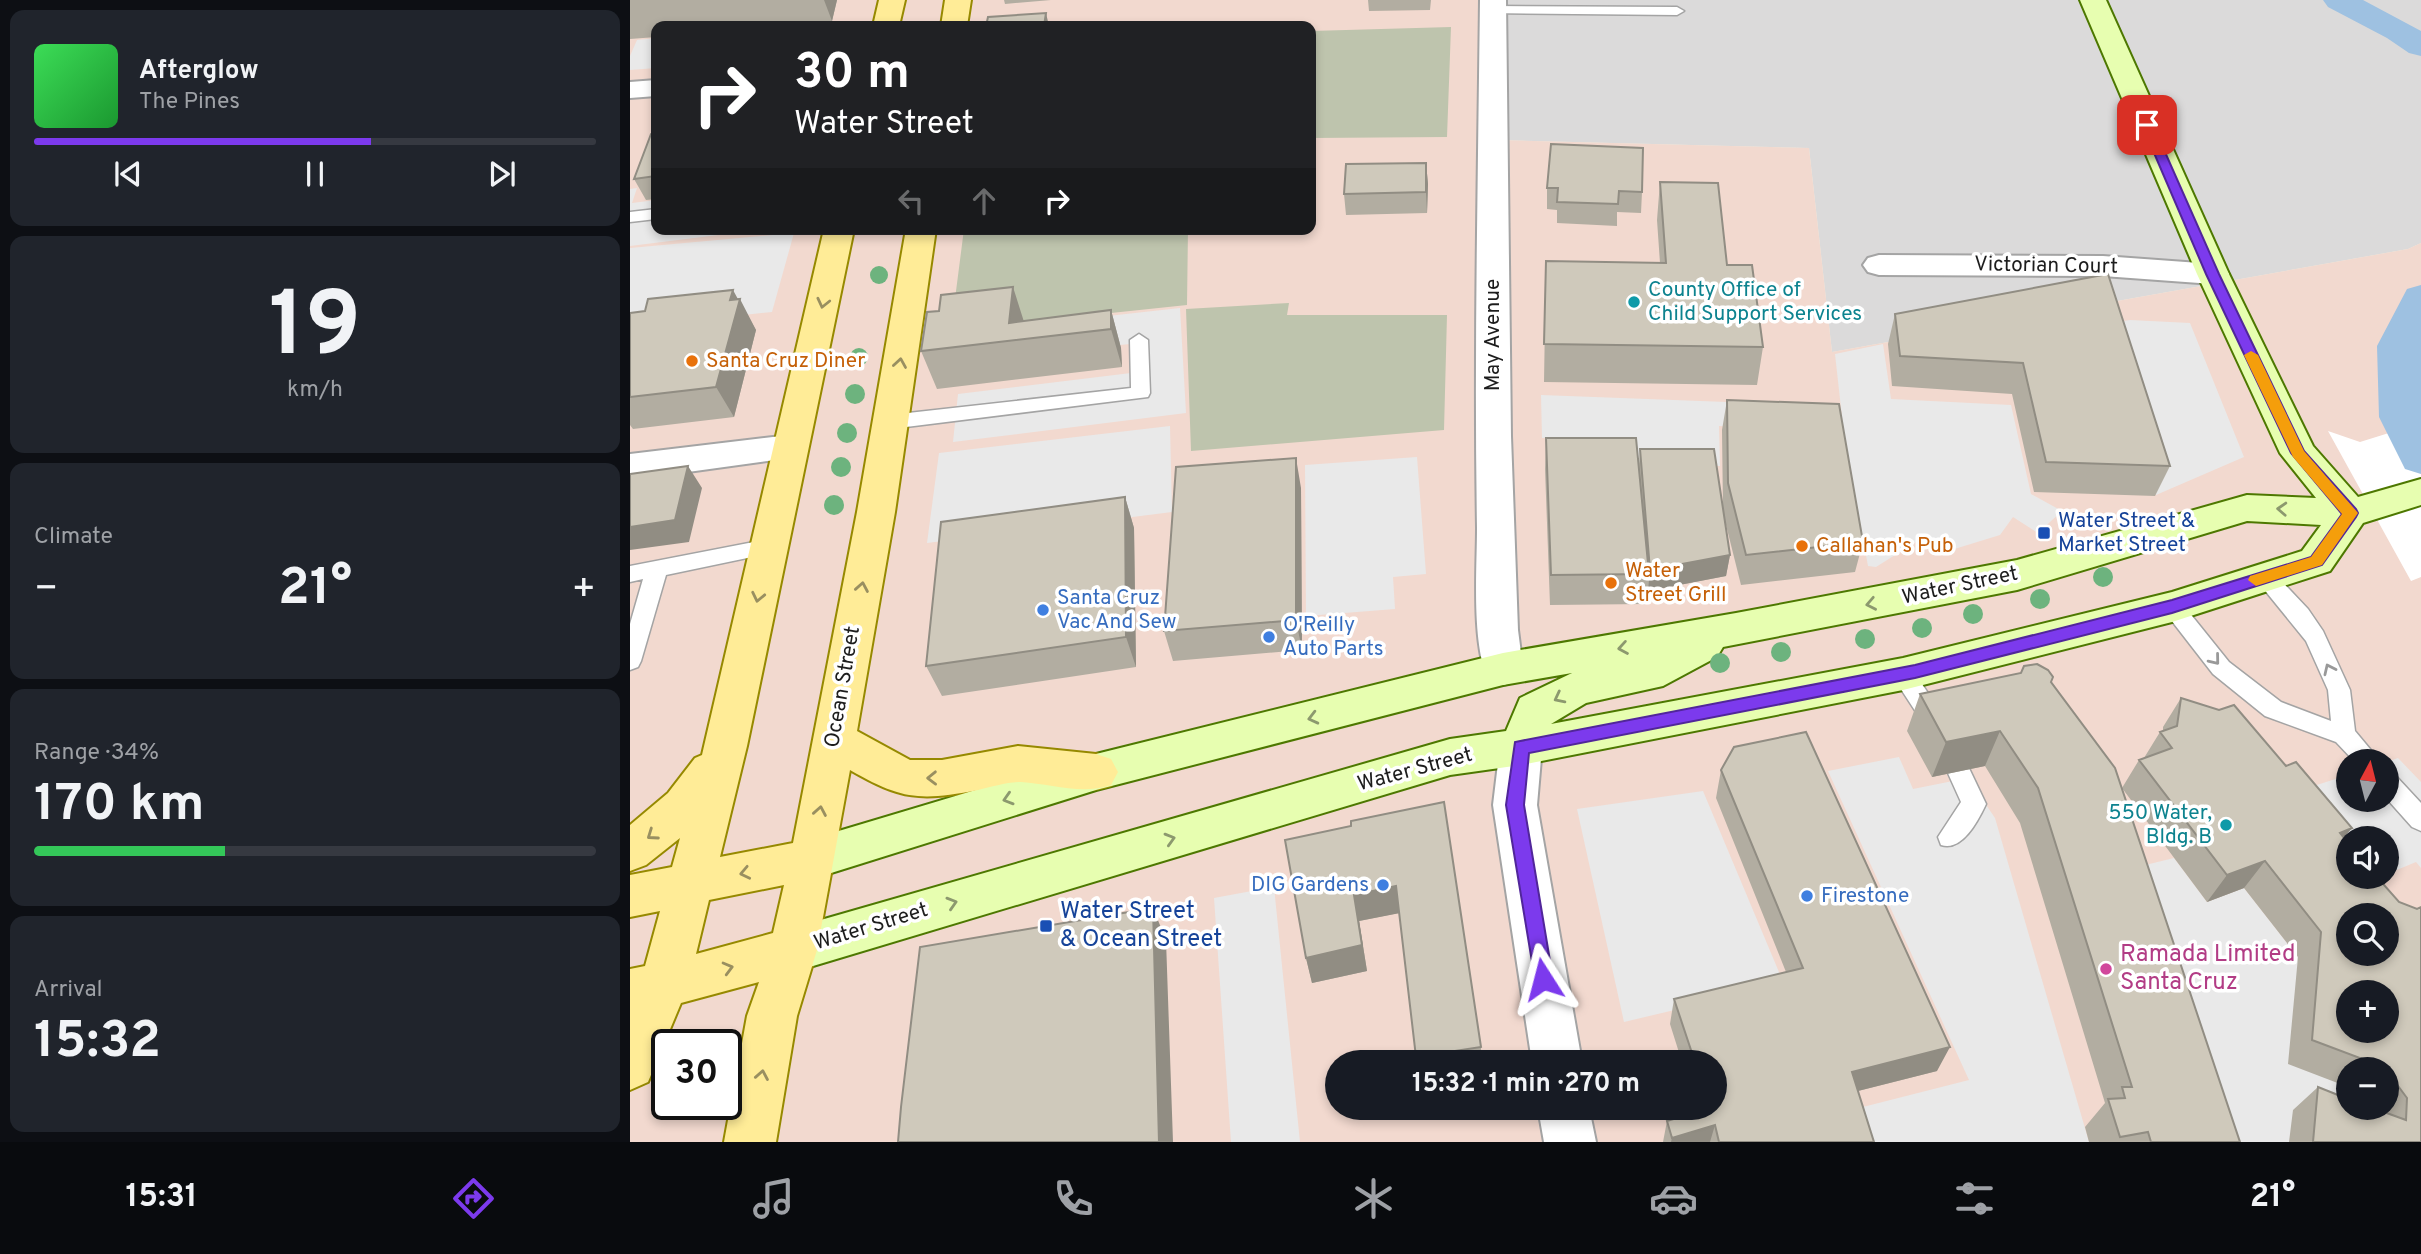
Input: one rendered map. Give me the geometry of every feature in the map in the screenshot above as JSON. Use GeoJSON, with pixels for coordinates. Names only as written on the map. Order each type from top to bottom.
{"type":"FeatureCollection","features":[{"type":"Feature","properties":{"kind":"main road"},"geometry":{"type":"LineString","coordinates":[[955,21],[958,0]]}},
{"type":"Feature","properties":{"kind":"main road"},"geometry":{"type":"LineString","coordinates":[[2093,0],[2213,274],[2298,453],[2360,510]]}},
{"type":"Feature","properties":{"kind":"main road"},"geometry":{"type":"LineString","coordinates":[[630,1065],[647,989],[688,886],[726,746],[838,235]]}},
{"type":"Feature","properties":{"kind":"main road","name":"Ocean Street"},"geometry":{"type":"LineString","coordinates":[[750,1142],[772,1016],[793,950],[812,859],[890,422],[920,235]]}},
{"type":"Feature","properties":{"kind":"main road","name":"Water Street"},"geometry":{"type":"LineString","coordinates":[[630,896],[812,859],[1097,772],[1503,669],[1735,629],[2017,575],[2247,508],[2360,510],[2421,492]]}},
{"type":"Feature","properties":{"kind":"main road","name":"Water Street"},"geometry":{"type":"LineString","coordinates":[[647,989],[793,950],[1450,757],[1521,747],[1903,674],[2172,607],[2316,561],[2360,510]]}},
{"type":"Feature","properties":{"kind":"main road"},"geometry":{"type":"LineString","coordinates":[[1521,747],[1535,710],[1578,688],[1649,674],[1735,629]]}},
{"type":"Feature","properties":{"kind":"main road"},"geometry":{"type":"LineString","coordinates":[[834,739],[888,770],[909,778],[942,778],[1018,764],[1097,772]]}},
{"type":"Feature","properties":{"kind":"main road"},"geometry":{"type":"LineString","coordinates":[[630,851],[668,824],[685,807],[726,746]]}},
{"type":"Feature","properties":{"kind":"street","name":"May Avenue"},"geometry":{"type":"LineString","coordinates":[[1493,5],[1493,436],[1498,629],[1503,669]]}},
{"type":"Feature","properties":{"kind":"street"},"geometry":{"type":"LineString","coordinates":[[630,90],[651,88]]}},
{"type":"Feature","properties":{"kind":"street","name":"Victorian Court"},"geometry":{"type":"LineString","coordinates":[[1879,265],[2103,266],[2213,274]]}},
{"type":"Feature","properties":{"kind":"street"},"geometry":{"type":"LineString","coordinates":[[630,467],[790,447]]}},
{"type":"Feature","properties":{"kind":"street"},"geometry":{"type":"LineString","coordinates":[[1521,747],[1515,805],[1555,1050]]}},
{"type":"Feature","properties":{"kind":"street"},"geometry":{"type":"LineString","coordinates":[[1566,1120],[1570,1142]]}},
{"type":"Feature","properties":{"kind":"lane"},"geometry":{"type":"LineString","coordinates":[[1493,5],[1677,11]]}},
{"type":"Feature","properties":{"kind":"lane"},"geometry":{"type":"LineString","coordinates":[[630,217],[651,215]]}},
{"type":"Feature","properties":{"kind":"lane"},"geometry":{"type":"LineString","coordinates":[[890,422],[1141,393],[1139,340]]}},
{"type":"Feature","properties":{"kind":"lane"},"geometry":{"type":"LineString","coordinates":[[630,574],[769,547]]}},
{"type":"Feature","properties":{"kind":"lane"},"geometry":{"type":"LineString","coordinates":[[630,661],[657,569]]}},
{"type":"Feature","properties":{"kind":"lane"},"geometry":{"type":"LineString","coordinates":[[2266,577],[2300,615],[2315,637],[2339,690],[2344,735]]}},
{"type":"Feature","properties":{"kind":"lane"},"geometry":{"type":"LineString","coordinates":[[2172,607],[2221,668],[2273,709],[2344,735],[2357,749]]}},
{"type":"Feature","properties":{"kind":"lane"},"geometry":{"type":"LineString","coordinates":[[1903,674],[1937,724]]}},
{"type":"Feature","properties":{"kind":"lane"},"geometry":{"type":"LineString","coordinates":[[1950,837],[1974,804],[1959,771]]}},
{"type":"Feature","properties":{"kind":"lane"},"geometry":{"type":"LineString","coordinates":[[2399,795],[2421,820]]}},
{"type":"Feature","properties":{"kind":"shaded area"},"geometry":{"type":"Polygon","coordinates":[[[644,0],[1495,0],[1497,140],[1809,148],[1832,352],[2408,249],[2421,243],[2421,1142],[630,1142],[630,32],[644,0]]]}},
{"type":"Feature","properties":{"kind":"shaded area"},"geometry":{"type":"Polygon","coordinates":[[[1495,0],[2421,0],[2421,243],[2408,249],[1832,352],[1809,148],[1496,140],[1495,0]]]}},
{"type":"Feature","properties":{"kind":"shaded area"},"geometry":{"type":"Polygon","coordinates":[[[1451,27],[1447,137],[1316,138],[1316,31],[1451,27]]]}},
{"type":"Feature","properties":{"kind":"shaded area"},"geometry":{"type":"Polygon","coordinates":[[[651,39],[651,68],[630,70],[630,56],[637,40],[651,39]]]}},
{"type":"Feature","properties":{"kind":"shaded area"},"geometry":{"type":"Polygon","coordinates":[[[637,188],[632,203],[651,201],[651,235],[719,235],[630,246],[630,189],[637,188]]]}},
{"type":"Feature","properties":{"kind":"shaded area"},"geometry":{"type":"Polygon","coordinates":[[[793,235],[772,312],[661,324],[630,369],[630,248],[793,235]]]}},
{"type":"Feature","properties":{"kind":"shaded area"},"geometry":{"type":"Polygon","coordinates":[[[963,235],[1188,235],[1187,305],[951,330],[963,235]]]}},
{"type":"Feature","properties":{"kind":"shaded area"},"geometry":{"type":"Polygon","coordinates":[[[1289,303],[1287,315],[1447,315],[1444,430],[1191,451],[1186,309],[1289,303]]]}},
{"type":"Feature","properties":{"kind":"shaded area"},"geometry":{"type":"Polygon","coordinates":[[[1180,308],[1186,413],[953,442],[958,394],[1131,373],[1130,344],[1089,348],[1090,318],[1180,308]]]}},
{"type":"Feature","properties":{"kind":"shaded area"},"geometry":{"type":"Polygon","coordinates":[[[2130,320],[2190,323],[2244,457],[2156,495],[2104,324],[2130,320]]]}},
{"type":"Feature","properties":{"kind":"shaded area"},"geometry":{"type":"Polygon","coordinates":[[[1883,344],[1891,399],[2011,405],[2031,494],[2062,511],[2038,533],[2013,517],[2000,535],[1948,551],[1922,538],[1876,567],[1868,566],[1844,435],[1835,354],[1883,344]]]}},
{"type":"Feature","properties":{"kind":"shaded area"},"geometry":{"type":"Polygon","coordinates":[[[1541,395],[1832,406],[1835,431],[1719,426],[1720,466],[1560,463],[1559,437],[1542,438],[1541,395]]]}},
{"type":"Feature","properties":{"kind":"shaded area"},"geometry":{"type":"Polygon","coordinates":[[[1170,426],[1172,512],[927,543],[939,453],[1170,426]]]}},
{"type":"Feature","properties":{"kind":"shaded area"},"geometry":{"type":"Polygon","coordinates":[[[1417,457],[1426,574],[1393,577],[1395,609],[1306,616],[1305,465],[1417,457]]]}},
{"type":"Feature","properties":{"kind":"shaded area"},"geometry":{"type":"Polygon","coordinates":[[[1899,757],[1913,789],[1968,778],[1995,818],[2089,1142],[1865,1142],[1855,1109],[1969,1080],[1828,771],[1899,757]]]}},
{"type":"Feature","properties":{"kind":"shaded area"},"geometry":{"type":"Polygon","coordinates":[[[2399,759],[2421,782],[2421,868],[2416,862],[2399,869],[2399,826],[2336,826],[2336,834],[2298,791],[2336,779],[2336,812],[2399,812],[2399,759]]]}},
{"type":"Feature","properties":{"kind":"shaded area"},"geometry":{"type":"Polygon","coordinates":[[[1703,791],[1784,984],[1624,1022],[1577,809],[1703,791]]]}},
{"type":"Feature","properties":{"kind":"shaded area"},"geometry":{"type":"Polygon","coordinates":[[[2174,858],[2207,902],[2244,888],[2298,957],[2336,1057],[2336,1115],[2289,1142],[2226,1142],[2129,869],[2174,858]]]}},
{"type":"Feature","properties":{"kind":"shaded area"},"geometry":{"type":"Polygon","coordinates":[[[1274,887],[1300,1142],[1231,1142],[1214,898],[1274,887]]]}},
{"type":"Feature","properties":{"kind":"pier"},"geometry":{"type":"Polygon","coordinates":[[[2421,423],[2421,577],[2411,581],[2328,431],[2360,442],[2421,423]]]}},
{"type":"Feature","properties":{"kind":"building"},"geometry":{"type":"Polygon","coordinates":[[[1046,13],[1045,21],[987,21],[988,17],[1046,13]]]}},
{"type":"Feature","properties":{"kind":"building"},"geometry":{"type":"Polygon","coordinates":[[[651,134],[651,177],[634,179],[651,134]]]}},
{"type":"Feature","properties":{"kind":"building"},"geometry":{"type":"Polygon","coordinates":[[[1551,144],[1643,148],[1642,192],[1619,191],[1618,204],[1557,202],[1558,188],[1547,188],[1551,144]]]}},
{"type":"Feature","properties":{"kind":"building"},"geometry":{"type":"Polygon","coordinates":[[[1426,163],[1426,192],[1344,194],[1346,164],[1426,163]]]}},
{"type":"Feature","properties":{"kind":"building","name":"County Office of Child Support Services"},"geometry":{"type":"Polygon","coordinates":[[[1660,182],[1718,183],[1727,265],[1752,265],[1763,347],[1544,344],[1546,261],[1666,263],[1660,182]]]}},
{"type":"Feature","properties":{"kind":"building"},"geometry":{"type":"Polygon","coordinates":[[[2108,274],[2170,466],[2046,462],[2023,363],[1900,356],[1895,314],[2108,274]]]}},
{"type":"Feature","properties":{"kind":"building"},"geometry":{"type":"Polygon","coordinates":[[[1013,287],[1009,323],[1111,310],[1111,329],[921,351],[927,312],[939,311],[941,295],[1013,287]]]}},
{"type":"Feature","properties":{"kind":"building"},"geometry":{"type":"Polygon","coordinates":[[[733,290],[730,300],[740,299],[716,387],[630,397],[630,313],[645,311],[648,299],[733,290]]]}},
{"type":"Feature","properties":{"kind":"building"},"geometry":{"type":"Polygon","coordinates":[[[1727,400],[1839,404],[1863,542],[1746,555],[1728,483],[1727,400]]]}},
{"type":"Feature","properties":{"kind":"building"},"geometry":{"type":"Polygon","coordinates":[[[1546,438],[1636,438],[1649,574],[1551,575],[1546,438]]]}},
{"type":"Feature","properties":{"kind":"building"},"geometry":{"type":"Polygon","coordinates":[[[1640,449],[1714,449],[1730,555],[1650,570],[1640,449]]]}},
{"type":"Feature","properties":{"kind":"building"},"geometry":{"type":"Polygon","coordinates":[[[1296,458],[1296,620],[1164,631],[1176,467],[1296,458]]]}},
{"type":"Feature","properties":{"kind":"building"},"geometry":{"type":"Polygon","coordinates":[[[688,466],[675,520],[630,527],[630,474],[688,466]]]}},
{"type":"Feature","properties":{"kind":"building","name":"Santa Cruz Vac And Sew"},"geometry":{"type":"Polygon","coordinates":[[[1125,497],[1126,637],[926,666],[941,522],[1125,497]]]}},
{"type":"Feature","properties":{"kind":"building"},"geometry":{"type":"Polygon","coordinates":[[[2037,664],[2048,670],[2053,677],[2051,682],[2115,768],[2240,1142],[2151,1142],[2148,1132],[2120,1137],[2108,1099],[2125,1098],[2122,1087],[2132,1087],[2038,788],[2000,731],[1946,742],[1920,694],[2021,673],[2024,666],[2037,664]]]}},
{"type":"Feature","properties":{"kind":"building"},"geometry":{"type":"Polygon","coordinates":[[[2181,698],[2219,710],[2234,705],[2286,766],[2296,762],[2350,826],[2336,826],[2336,889],[2388,889],[2399,902],[2417,909],[2421,907],[2421,1142],[2313,1142],[2318,1087],[2336,1094],[2336,1120],[2399,1120],[2399,1117],[2406,1120],[2407,1098],[2399,1087],[2399,1057],[2357,1057],[2312,1040],[2321,932],[2265,861],[2227,875],[2139,760],[2172,748],[2160,732],[2177,726],[2181,698]]]}},
{"type":"Feature","properties":{"kind":"building","name":"Firestone"},"geometry":{"type":"Polygon","coordinates":[[[1806,732],[1950,1047],[1852,1072],[1874,1142],[1719,1142],[1715,1125],[1672,1138],[1667,1121],[1727,1120],[1727,1050],[1691,1050],[1674,999],[1803,968],[1721,770],[1734,747],[1806,732]]]}},
{"type":"Feature","properties":{"kind":"building"},"geometry":{"type":"Polygon","coordinates":[[[1444,802],[1481,1047],[1462,1050],[1415,1050],[1396,886],[1354,895],[1362,945],[1306,958],[1285,840],[1351,826],[1351,821],[1444,802]]]}},
{"type":"Feature","properties":{"kind":"building"},"geometry":{"type":"Polygon","coordinates":[[[1153,908],[1159,1142],[898,1142],[920,947],[1153,908]]]}},
{"type":"Feature","properties":{"kind":"waterway"},"geometry":{"type":"LineString","coordinates":[[2339,0],[2399,31],[2421,46]]}},
{"type":"Feature","properties":{"kind":"waterway"},"geometry":{"type":"LineString","coordinates":[[2421,298],[2398,346],[2401,417],[2421,458]]}},
{"type":"Feature","properties":{"kind":"slow traffic"},"geometry":{"type":"LineString","coordinates":[[2251,355],[2298,453],[2350,513],[2316,561],[2256,580]]}},
{"type":"Feature","properties":{"kind":"place","name":"County Office of Child Support Services"},"geometry":{"type":"Point","coordinates":[1634,302]}},
{"type":"Feature","properties":{"kind":"place","name":"Santa Cruz Diner"},"geometry":{"type":"Point","coordinates":[692,361]}},
{"type":"Feature","properties":{"kind":"place","name":"Water Street & Market Street"},"geometry":{"type":"Point","coordinates":[2044,533]}},
{"type":"Feature","properties":{"kind":"place","name":"Callahan's Pub"},"geometry":{"type":"Point","coordinates":[1802,546]}},
{"type":"Feature","properties":{"kind":"place","name":"Water Street Grill"},"geometry":{"type":"Point","coordinates":[1611,583]}},
{"type":"Feature","properties":{"kind":"place","name":"Santa Cruz Vac And Sew"},"geometry":{"type":"Point","coordinates":[1043,610]}},
{"type":"Feature","properties":{"kind":"place","name":"O'Reilly Auto Parts"},"geometry":{"type":"Point","coordinates":[1269,637]}},
{"type":"Feature","properties":{"kind":"place","name":"550 Water, Bldg. B"},"geometry":{"type":"Point","coordinates":[2226,825]}},
{"type":"Feature","properties":{"kind":"place","name":"DIG Gardens"},"geometry":{"type":"Point","coordinates":[1383,885]}},
{"type":"Feature","properties":{"kind":"place","name":"Firestone"},"geometry":{"type":"Point","coordinates":[1807,896]}},
{"type":"Feature","properties":{"kind":"place","name":"Water Street & Ocean Street"},"geometry":{"type":"Point","coordinates":[1046,926]}},
{"type":"Feature","properties":{"kind":"place","name":"Ramada Limited Santa Cruz"},"geometry":{"type":"Point","coordinates":[2106,969]}},
{"type":"Feature","properties":{"kind":"route"},"geometry":{"type":"LineString","coordinates":[[1543,979],[1515,805],[1521,747],[1915,672],[2172,607],[2316,561],[2350,513],[2298,453],[2213,274],[2147,125]]}}]}
